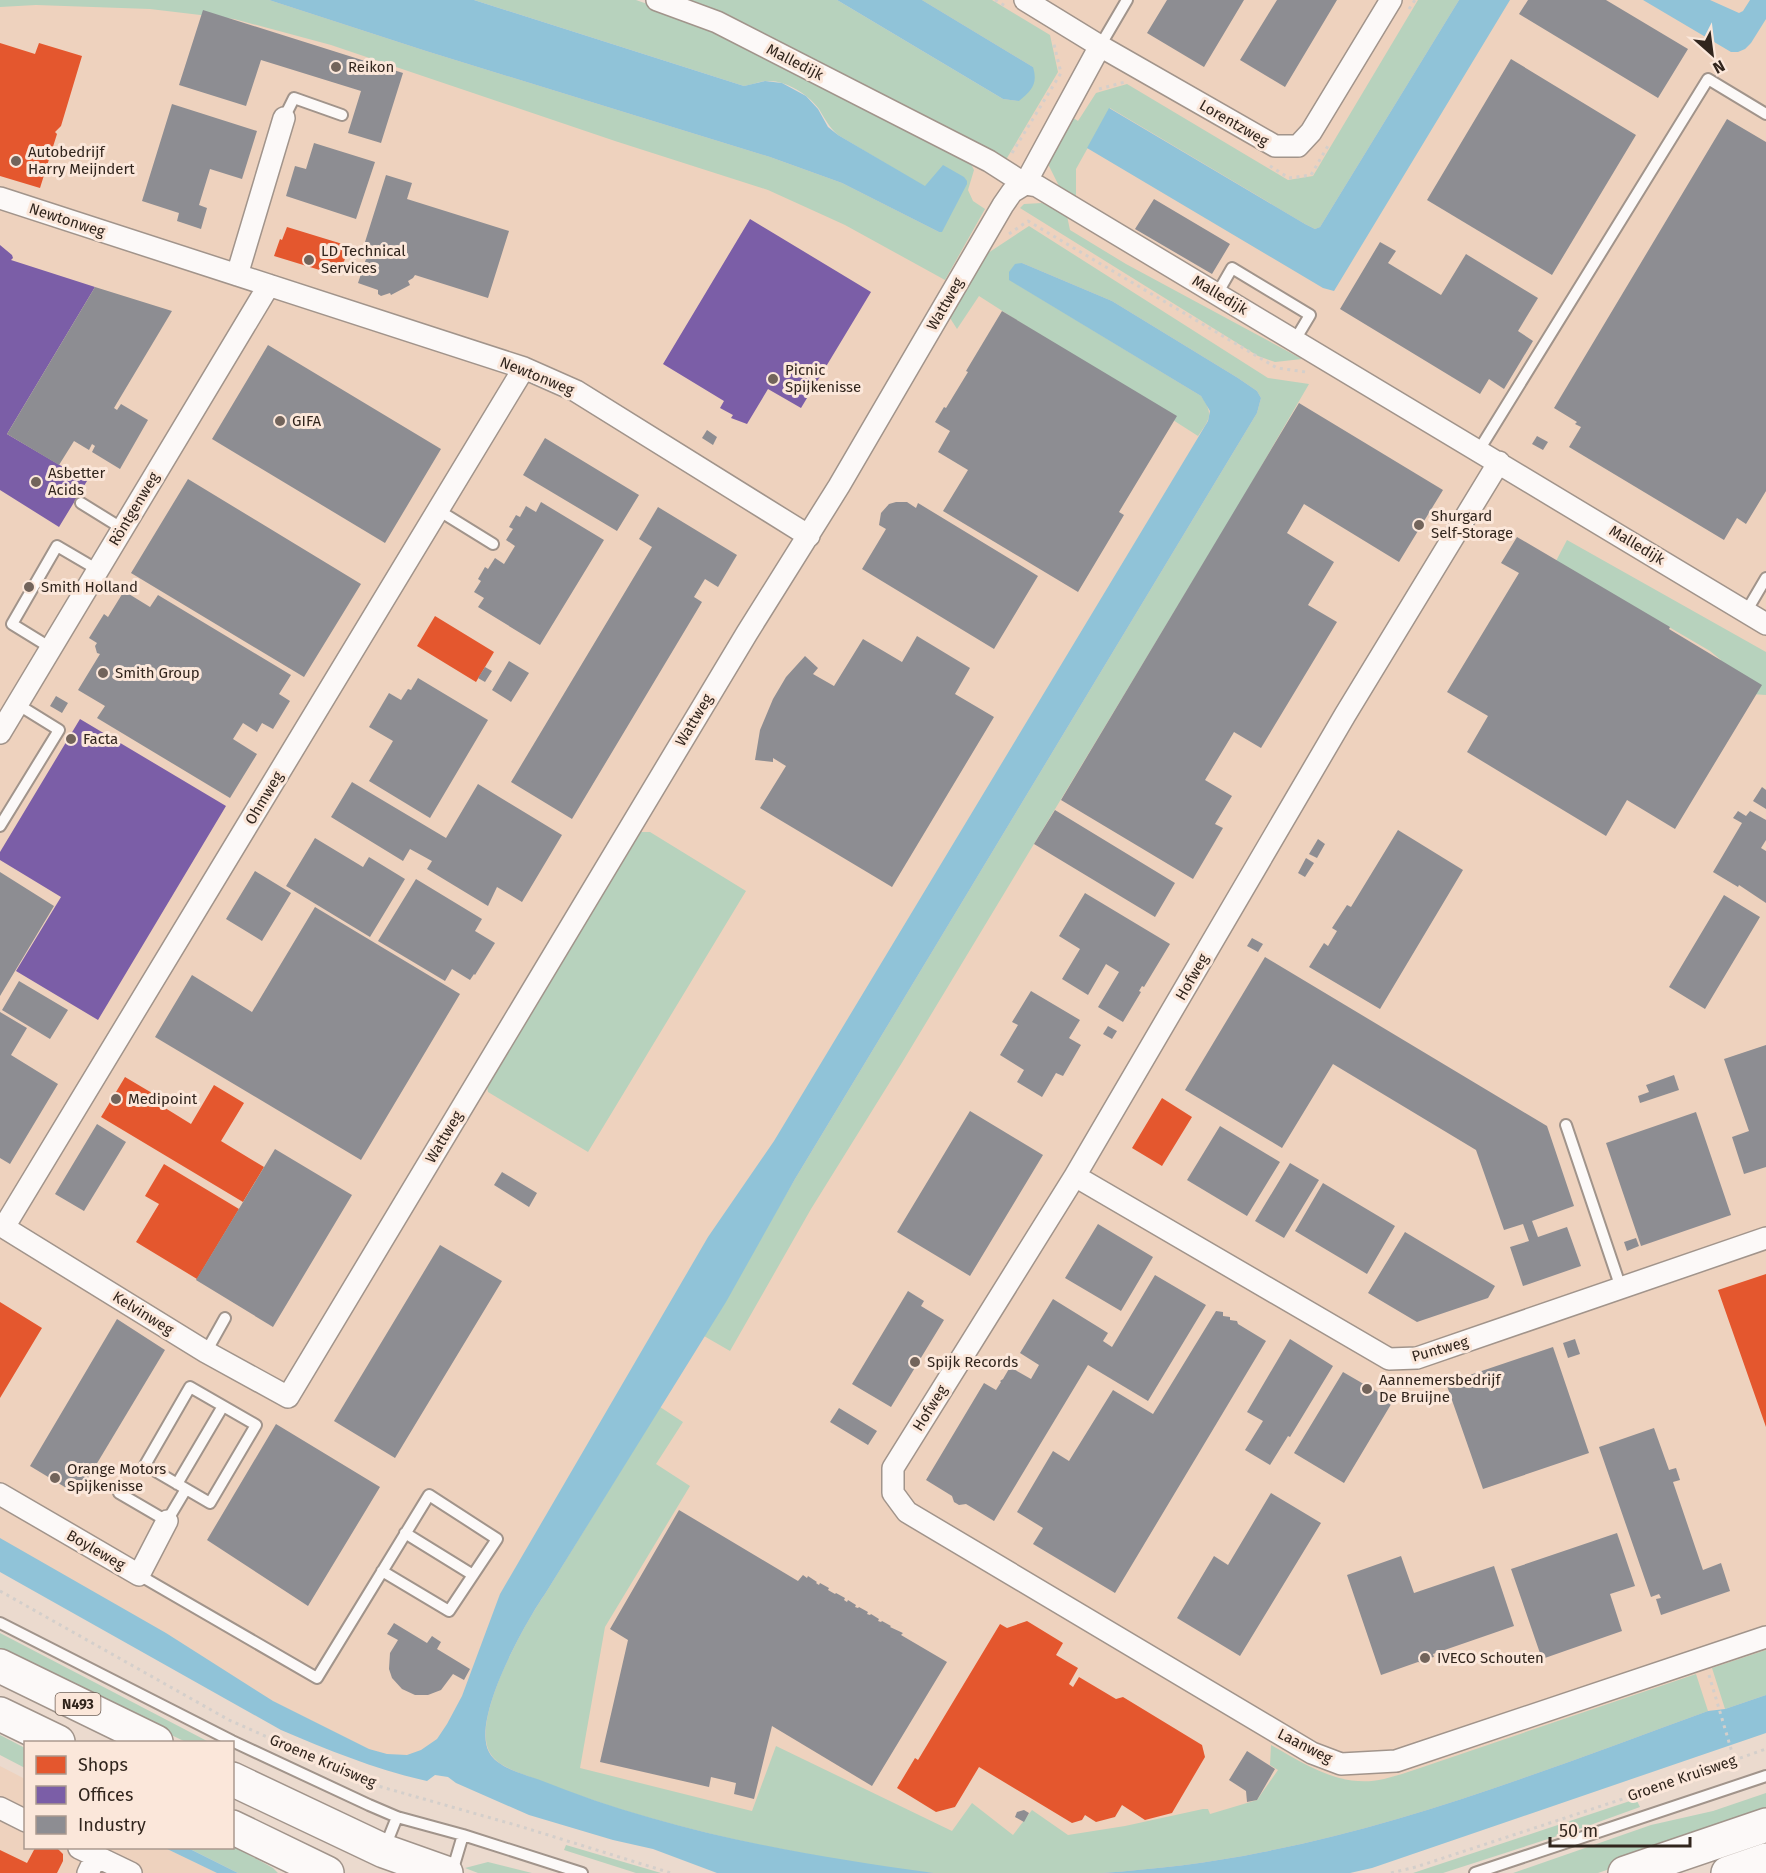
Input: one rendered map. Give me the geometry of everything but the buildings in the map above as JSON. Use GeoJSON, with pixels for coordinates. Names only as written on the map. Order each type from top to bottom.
{"type":"FeatureCollection","features":[{"type":"Feature","properties":{"kind":"main road","name":"N493"},"geometry":{"type":"LineString","coordinates":[[0,1665],[152,1741]]}},
{"type":"Feature","properties":{"kind":"main road"},"geometry":{"type":"LineString","coordinates":[[0,1714],[54,1741]]}},
{"type":"Feature","properties":{"kind":"main road"},"geometry":{"type":"LineString","coordinates":[[234,1780],[386,1866],[446,1873]]}},
{"type":"Feature","properties":{"kind":"main road"},"geometry":{"type":"LineString","coordinates":[[1624,1873],[1766,1825]]}},
{"type":"Feature","properties":{"kind":"main road"},"geometry":{"type":"LineString","coordinates":[[234,1828],[327,1873]]}},
{"type":"Feature","properties":{"kind":"main road"},"geometry":{"type":"LineString","coordinates":[[1728,1873],[1766,1860]]}},
{"type":"Feature","properties":{"kind":"street","name":"Malledijk"},"geometry":{"type":"LineString","coordinates":[[657,0],[717,22],[989,161],[1025,184],[1037,186],[1766,624]]}},
{"type":"Feature","properties":{"kind":"street","name":"Lorentzweg"},"geometry":{"type":"LineString","coordinates":[[1019,6],[1100,46],[1275,146],[1298,146],[1311,132],[1391,0]]}},
{"type":"Feature","properties":{"kind":"street","name":"Wattweg"},"geometry":{"type":"LineString","coordinates":[[288,1397],[747,633],[809,536],[1003,205],[1012,192],[1025,184],[1100,46]]}},
{"type":"Feature","properties":{"kind":"street"},"geometry":{"type":"LineString","coordinates":[[237,275],[284,118]]}},
{"type":"Feature","properties":{"kind":"street","name":"Newtonweg"},"geometry":{"type":"LineString","coordinates":[[0,198],[524,369],[576,391],[809,536]]}},
{"type":"Feature","properties":{"kind":"street","name":"Röntgenweg"},"geometry":{"type":"LineString","coordinates":[[0,734],[269,285]]}},
{"type":"Feature","properties":{"kind":"street","name":"Ohmweg"},"geometry":{"type":"LineString","coordinates":[[2,1226],[524,369]]}},
{"type":"Feature","properties":{"kind":"street","name":"Hofweg"},"geometry":{"type":"LineString","coordinates":[[892,1493],[893,1468],[1075,1176],[1345,716],[1499,462]]}},
{"type":"Feature","properties":{"kind":"street","name":"Puntweg"},"geometry":{"type":"LineString","coordinates":[[1075,1176],[1389,1359],[1417,1358],[1766,1239]]}},
{"type":"Feature","properties":{"kind":"street","name":"Kelvinweg"},"geometry":{"type":"LineString","coordinates":[[2,1226],[206,1352],[288,1397]]}},
{"type":"Feature","properties":{"kind":"street","name":"Laanweg"},"geometry":{"type":"LineString","coordinates":[[892,1493],[907,1512],[1312,1753],[1341,1764],[1396,1761],[1766,1637]]}},
{"type":"Feature","properties":{"kind":"street","name":"Boyleweg"},"geometry":{"type":"LineString","coordinates":[[0,1494],[139,1575],[167,1521]]}},
{"type":"Feature","properties":{"kind":"street"},"geometry":{"type":"LineString","coordinates":[[0,1808],[24,1820]]}},
{"type":"Feature","properties":{"kind":"street"},"geometry":{"type":"LineString","coordinates":[[88,1859],[131,1873]]}},
{"type":"Feature","properties":{"kind":"lane"},"geometry":{"type":"LineString","coordinates":[[1100,46],[1127,0]]}},
{"type":"Feature","properties":{"kind":"lane"},"geometry":{"type":"LineString","coordinates":[[1479,450],[1708,79],[1766,114]]}},
{"type":"Feature","properties":{"kind":"lane"},"geometry":{"type":"LineString","coordinates":[[284,118],[294,98],[342,115]]}},
{"type":"Feature","properties":{"kind":"lane"},"geometry":{"type":"LineString","coordinates":[[1217,294],[1232,268],[1310,315],[1295,340]]}},
{"type":"Feature","properties":{"kind":"lane"},"geometry":{"type":"LineString","coordinates":[[81,503],[123,529]]}},
{"type":"Feature","properties":{"kind":"lane"},"geometry":{"type":"LineString","coordinates":[[438,510],[493,544]]}},
{"type":"Feature","properties":{"kind":"lane"},"geometry":{"type":"LineString","coordinates":[[51,648],[12,624],[57,546],[98,570]]}},
{"type":"Feature","properties":{"kind":"lane"},"geometry":{"type":"LineString","coordinates":[[1746,612],[1766,578]]}},
{"type":"Feature","properties":{"kind":"lane"},"geometry":{"type":"LineString","coordinates":[[0,826],[59,730],[18,704]]}},
{"type":"Feature","properties":{"kind":"lane"},"geometry":{"type":"LineString","coordinates":[[1566,1125],[1621,1288]]}},
{"type":"Feature","properties":{"kind":"lane"},"geometry":{"type":"LineString","coordinates":[[206,1352],[225,1318]]}},
{"type":"Feature","properties":{"kind":"lane"},"geometry":{"type":"LineString","coordinates":[[190,1387],[256,1425],[210,1503],[181,1486],[145,1465],[190,1387]]}},
{"type":"Feature","properties":{"kind":"lane"},"geometry":{"type":"LineString","coordinates":[[119,1493],[167,1521],[181,1486],[223,1406]]}},
{"type":"Feature","properties":{"kind":"lane"},"geometry":{"type":"LineString","coordinates":[[139,1575],[317,1678],[405,1533],[429,1495],[496,1539],[449,1611],[382,1571]]}},
{"type":"Feature","properties":{"kind":"lane"},"geometry":{"type":"LineString","coordinates":[[405,1533],[473,1575]]}},
{"type":"Feature","properties":{"kind":"lane"},"geometry":{"type":"LineString","coordinates":[[0,1623],[234,1741]]}},
{"type":"Feature","properties":{"kind":"lane"},"geometry":{"type":"LineString","coordinates":[[234,1741],[311,1780],[397,1817],[463,1835],[582,1873]]}},
{"type":"Feature","properties":{"kind":"lane"},"geometry":{"type":"LineString","coordinates":[[1475,1873],[1766,1776]]}},
{"type":"Feature","properties":{"kind":"lane"},"geometry":{"type":"LineString","coordinates":[[386,1866],[397,1817]]}},
{"type":"Feature","properties":{"kind":"lane"},"geometry":{"type":"LineString","coordinates":[[452,1873],[463,1835]]}},
{"type":"Feature","properties":{"kind":"path"},"geometry":{"type":"LineString","coordinates":[[995,0],[1019,6]]}},
{"type":"Feature","properties":{"kind":"path"},"geometry":{"type":"LineString","coordinates":[[1002,170],[1061,73],[1052,34]]}},
{"type":"Feature","properties":{"kind":"path"},"geometry":{"type":"LineString","coordinates":[[1003,239],[1028,221],[1277,368],[1314,373]]}},
{"type":"Feature","properties":{"kind":"path","name":"Groene Kruisweg"},"geometry":{"type":"LineString","coordinates":[[0,1591],[229,1720],[378,1786],[671,1873]]}},
{"type":"Feature","properties":{"kind":"path"},"geometry":{"type":"LineString","coordinates":[[1704,1658],[1734,1759]]}},
{"type":"Feature","properties":{"kind":"path","name":"Groene Kruisweg"},"geometry":{"type":"LineString","coordinates":[[1392,1873],[1653,1789],[1766,1749]]}},
{"type":"Feature","properties":{"kind":"path"},"geometry":{"type":"LineString","coordinates":[[1653,1789],[1657,1794]]}},
{"type":"Feature","properties":{"kind":"shaded area"},"geometry":{"type":"Polygon","coordinates":[[[0,0],[342,0],[941,206],[1015,81],[881,0],[1766,0],[1766,1714],[1248,1873],[866,1873],[340,1744],[0,1548],[0,0]]]}},
{"type":"Feature","properties":{"kind":"shaded area"},"geometry":{"type":"Polygon","coordinates":[[[0,1766],[24,1778],[24,1849],[167,1849],[217,1873],[0,1873],[0,1766]]]}},
{"type":"Feature","properties":{"kind":"green space"},"geometry":{"type":"Polygon","coordinates":[[[0,0],[269,0],[770,157],[842,183],[939,232],[928,184],[925,187],[838,135],[814,103],[796,89],[774,81],[744,86],[474,0],[636,0],[695,21],[970,162],[974,170],[968,190],[973,201],[985,209],[945,280],[845,225],[768,190],[331,45],[234,19],[150,9],[36,5],[0,7],[0,0]]]}},
{"type":"Feature","properties":{"kind":"green space"},"geometry":{"type":"Polygon","coordinates":[[[675,0],[837,0],[1003,99],[1019,101],[1033,67],[922,0],[992,0],[1050,35],[1058,72],[1004,163],[675,0]]]}},
{"type":"Feature","properties":{"kind":"green space"},"geometry":{"type":"Polygon","coordinates":[[[1418,0],[1459,0],[1320,227],[1315,229],[1305,224],[1110,108],[1076,169],[1076,199],[1062,192],[1046,160],[1069,115],[1078,121],[1096,93],[1127,84],[1288,180],[1313,176],[1418,0]]]}},
{"type":"Feature","properties":{"kind":"green space"},"geometry":{"type":"Polygon","coordinates":[[[1042,203],[1067,216],[1070,230],[1126,264],[1302,359],[1275,362],[1258,356],[1020,208],[1024,204],[1042,203]]]}},
{"type":"Feature","properties":{"kind":"green space"},"geometry":{"type":"Polygon","coordinates":[[[1029,226],[1268,378],[1309,384],[1241,501],[903,1061],[811,1209],[730,1351],[704,1336],[795,1179],[1257,413],[1261,398],[1257,391],[1238,378],[1112,301],[1022,263],[1010,280],[1201,396],[1208,407],[1209,416],[1198,436],[979,296],[957,329],[950,318],[985,255],[1029,226]]]}},
{"type":"Feature","properties":{"kind":"green space"},"geometry":{"type":"Polygon","coordinates":[[[1567,540],[1766,652],[1766,695],[1751,694],[1717,670],[1721,660],[1710,651],[1556,561],[1567,540]]]}},
{"type":"Feature","properties":{"kind":"green space"},"geometry":{"type":"Polygon","coordinates":[[[641,832],[650,832],[746,891],[588,1152],[488,1092],[487,1086],[641,832]]]}},
{"type":"Feature","properties":{"kind":"green space"},"geometry":{"type":"Polygon","coordinates":[[[660,1407],[683,1422],[656,1464],[690,1486],[605,1627],[580,1768],[752,1811],[776,1746],[952,1831],[972,1803],[1013,1835],[1032,1810],[1068,1835],[1125,1826],[1203,1809],[1208,1809],[1210,1814],[1257,1800],[1278,1770],[1270,1765],[1271,1745],[1325,1773],[1354,1781],[1369,1781],[1411,1771],[1696,1674],[1708,1711],[1488,1790],[1377,1825],[1243,1856],[1142,1870],[1102,1873],[934,1873],[905,1870],[747,1842],[606,1805],[498,1762],[489,1751],[486,1736],[488,1716],[503,1671],[525,1626],[660,1407]]]}},
{"type":"Feature","properties":{"kind":"green space"},"geometry":{"type":"Polygon","coordinates":[[[0,1633],[207,1741],[184,1741],[0,1654],[0,1633]]]}},
{"type":"Feature","properties":{"kind":"green space"},"geometry":{"type":"Polygon","coordinates":[[[1766,1650],[1766,1695],[1725,1709],[1712,1668],[1766,1650]]]}},
{"type":"Feature","properties":{"kind":"green space"},"geometry":{"type":"Polygon","coordinates":[[[0,1735],[24,1747],[24,1767],[0,1755],[0,1735]]]}},
{"type":"Feature","properties":{"kind":"green space"},"geometry":{"type":"Polygon","coordinates":[[[1766,1793],[1766,1815],[1598,1873],[1513,1873],[1651,1825],[1713,1811],[1766,1793]]]}},
{"type":"Feature","properties":{"kind":"green space"},"geometry":{"type":"Polygon","coordinates":[[[1636,1799],[1640,1807],[1582,1828],[1443,1873],[1413,1873],[1636,1799]]]}},
{"type":"Feature","properties":{"kind":"green space"},"geometry":{"type":"Polygon","coordinates":[[[566,1845],[661,1873],[636,1873],[564,1850],[566,1845]]]}},
{"type":"Feature","properties":{"kind":"green space"},"geometry":{"type":"Polygon","coordinates":[[[234,1847],[278,1873],[238,1873],[190,1849],[234,1849],[234,1847]]]}},
{"type":"Feature","properties":{"kind":"green space"},"geometry":{"type":"Polygon","coordinates":[[[488,1862],[532,1873],[478,1873],[465,1868],[488,1862]]]}},
{"type":"Feature","properties":{"kind":"water"},"geometry":{"type":"Polygon","coordinates":[[[269,0],[474,0],[744,86],[765,81],[782,83],[806,96],[818,109],[828,127],[838,135],[925,186],[943,165],[964,177],[967,184],[942,232],[939,232],[842,183],[770,157],[269,0]]]}},
{"type":"Feature","properties":{"kind":"water"},"geometry":{"type":"Polygon","coordinates":[[[837,0],[922,0],[1033,67],[1035,78],[1033,86],[1019,101],[1003,99],[837,0]]]}},
{"type":"Feature","properties":{"kind":"water"},"geometry":{"type":"Polygon","coordinates":[[[1459,0],[1510,0],[1334,291],[1323,288],[1087,148],[1109,108],[1315,229],[1320,227],[1459,0]]]}},
{"type":"Feature","properties":{"kind":"water"},"geometry":{"type":"Polygon","coordinates":[[[1643,0],[1710,0],[1739,13],[1750,0],[1766,0],[1766,19],[1745,49],[1731,52],[1643,0]]]}},
{"type":"Feature","properties":{"kind":"water"},"geometry":{"type":"Polygon","coordinates":[[[1022,263],[1112,301],[1238,378],[1257,391],[1261,398],[1257,413],[795,1179],[726,1302],[525,1626],[494,1695],[487,1717],[485,1737],[489,1752],[504,1766],[636,1814],[784,1849],[934,1873],[717,1873],[653,1849],[613,1840],[529,1815],[456,1783],[448,1777],[435,1775],[427,1781],[371,1765],[281,1730],[0,1572],[0,1538],[166,1633],[273,1701],[369,1749],[387,1754],[407,1755],[421,1750],[437,1739],[462,1696],[500,1594],[708,1237],[774,1141],[1208,421],[1210,411],[1201,396],[1009,280],[1009,272],[1015,264],[1022,263]]]}},
{"type":"Feature","properties":{"kind":"water"},"geometry":{"type":"Polygon","coordinates":[[[1766,1695],[1766,1733],[1372,1868],[1350,1873],[1102,1873],[1142,1870],[1243,1856],[1377,1825],[1488,1790],[1708,1711],[1725,1709],[1766,1695]]]}},
{"type":"Feature","properties":{"kind":"water"},"geometry":{"type":"Polygon","coordinates":[[[167,1849],[190,1849],[238,1873],[217,1873],[167,1849]]]}},
{"type":"Feature","properties":{"kind":"place","name":"Reikon"},"geometry":{"type":"Point","coordinates":[336,67]}},
{"type":"Feature","properties":{"kind":"place","name":"Autobedrijf Harry Meijndert"},"geometry":{"type":"Point","coordinates":[16,161]}},
{"type":"Feature","properties":{"kind":"place","name":"LD Technical Services"},"geometry":{"type":"Point","coordinates":[309,260]}},
{"type":"Feature","properties":{"kind":"place","name":"Picnic Spijkenisse"},"geometry":{"type":"Point","coordinates":[773,379]}},
{"type":"Feature","properties":{"kind":"place","name":"GIFA"},"geometry":{"type":"Point","coordinates":[280,421]}},
{"type":"Feature","properties":{"kind":"place","name":"Asbetter Acids"},"geometry":{"type":"Point","coordinates":[36,482]}},
{"type":"Feature","properties":{"kind":"place","name":"Shurgard Self-Storage"},"geometry":{"type":"Point","coordinates":[1419,525]}},
{"type":"Feature","properties":{"kind":"place","name":"Smith Holland"},"geometry":{"type":"Point","coordinates":[29,587]}},
{"type":"Feature","properties":{"kind":"place","name":"Smith Group"},"geometry":{"type":"Point","coordinates":[103,673]}},
{"type":"Feature","properties":{"kind":"place","name":"Facta"},"geometry":{"type":"Point","coordinates":[71,739]}},
{"type":"Feature","properties":{"kind":"place","name":"Medipoint"},"geometry":{"type":"Point","coordinates":[116,1099]}},
{"type":"Feature","properties":{"kind":"place","name":"Spijk Records"},"geometry":{"type":"Point","coordinates":[915,1362]}},
{"type":"Feature","properties":{"kind":"place","name":"Aannemersbedrijf De Bruijne"},"geometry":{"type":"Point","coordinates":[1367,1389]}},
{"type":"Feature","properties":{"kind":"place","name":"Orange Motors Spijkenisse"},"geometry":{"type":"Point","coordinates":[55,1478]}},
{"type":"Feature","properties":{"kind":"place","name":"IVECO Schouten"},"geometry":{"type":"Point","coordinates":[1425,1658]}}]}
